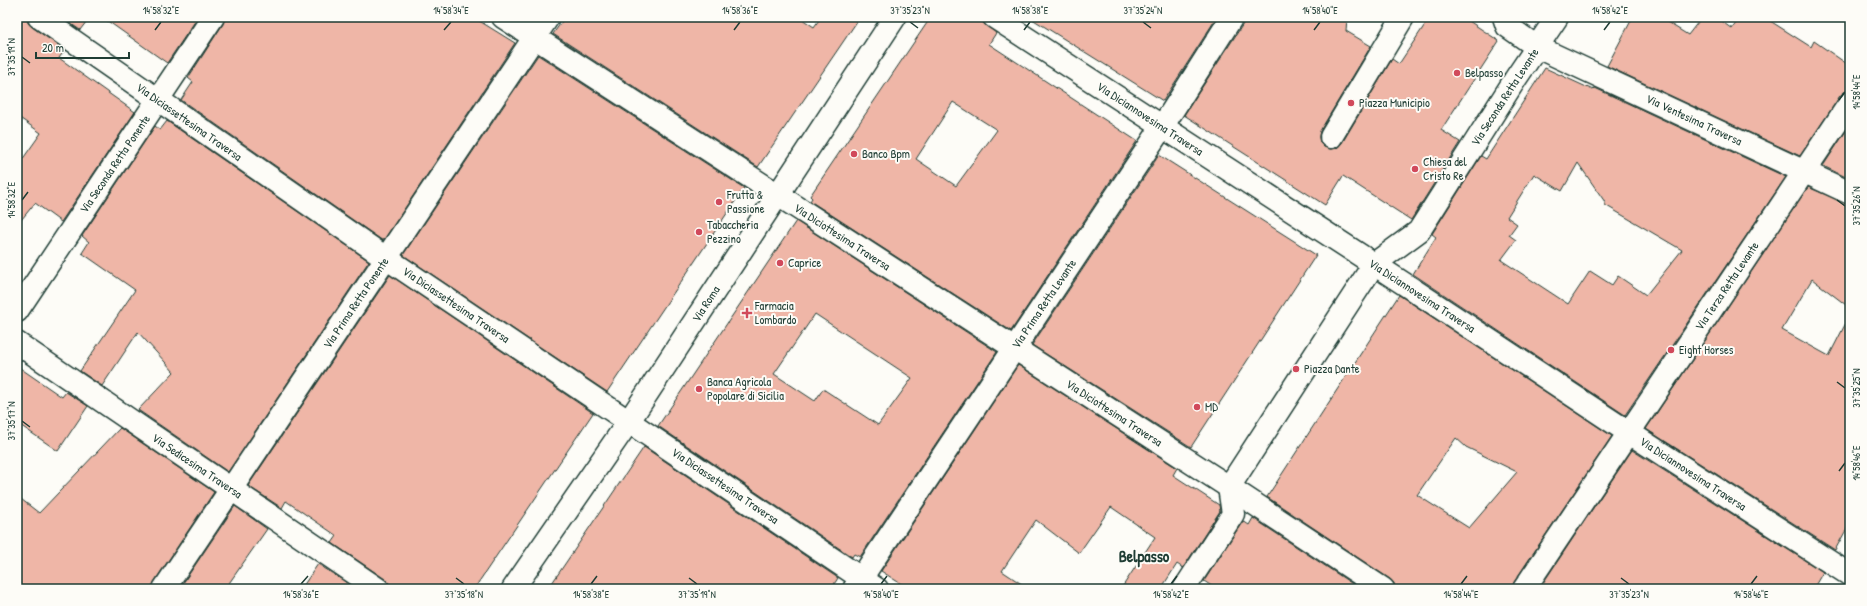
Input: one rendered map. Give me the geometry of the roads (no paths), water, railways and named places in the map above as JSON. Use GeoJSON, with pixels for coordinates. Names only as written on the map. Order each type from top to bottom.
{"type":"FeatureCollection","features":[{"type":"Feature","properties":{"kind":"street","name":"Via Diciassettesima Traversa"},"geometry":{"type":"LineString","coordinates":[[39,17],[386,258],[630,421],[864,585]]}},
{"type":"Feature","properties":{"kind":"street","name":"Via Seconda Retta Ponente"},"geometry":{"type":"LineString","coordinates":[[17,311],[213,17]]}},
{"type":"Feature","properties":{"kind":"street","name":"Via Diciottesima Traversa"},"geometry":{"type":"LineString","coordinates":[[503,17],[1229,487],[1383,589]]}},
{"type":"Feature","properties":{"kind":"street","name":"Via Prima Retta Ponente"},"geometry":{"type":"LineString","coordinates":[[164,589],[548,17]]}},
{"type":"Feature","properties":{"kind":"street","name":"Via Roma"},"geometry":{"type":"LineString","coordinates":[[513,589],[630,421],[895,17]]}},
{"type":"Feature","properties":{"kind":"street","name":"Via Diciannovesima Traversa"},"geometry":{"type":"LineString","coordinates":[[994,17],[1374,264],[1628,432],[1850,575]]}},
{"type":"Feature","properties":{"kind":"street","name":"Via Prima Retta Levante"},"geometry":{"type":"LineString","coordinates":[[864,585],[1014,349],[1162,127],[1232,17]]}},
{"type":"Feature","properties":{"kind":"street"},"geometry":{"type":"LineString","coordinates":[[1330,137],[1403,17]]}},
{"type":"Feature","properties":{"kind":"street","name":"Via Ventesima Traversa"},"geometry":{"type":"LineString","coordinates":[[1504,17],[1507,26],[1537,47],[1850,193]]}},
{"type":"Feature","properties":{"kind":"street","name":"Via Seconda Retta Levante"},"geometry":{"type":"LineString","coordinates":[[1374,264],[1418,231],[1557,17]]}},
{"type":"Feature","properties":{"kind":"street","name":"Via Terza Retta Levante"},"geometry":{"type":"LineString","coordinates":[[1524,589],[1850,103]]}},
{"type":"Feature","properties":{"kind":"street"},"geometry":{"type":"LineString","coordinates":[[1184,589],[1232,514],[1229,487],[1374,264]]}},
{"type":"Feature","properties":{"kind":"street","name":"Via Sedicesima Traversa"},"geometry":{"type":"LineString","coordinates":[[17,343],[378,589]]}},
{"type":"Feature","properties":{"kind":"street"},"geometry":{"type":"LineString","coordinates":[[1842,589],[1850,575]]}},
{"type":"Feature","properties":{"kind":"place","name":"Belpasso"},"geometry":{"type":"Point","coordinates":[1457,73]}},
{"type":"Feature","properties":{"kind":"place","name":"Piazza Municipio"},"geometry":{"type":"Point","coordinates":[1351,103]}},
{"type":"Feature","properties":{"kind":"place","name":"Banco Bpm"},"geometry":{"type":"Point","coordinates":[854,154]}},
{"type":"Feature","properties":{"kind":"place","name":"Chiesa del Cristo Re"},"geometry":{"type":"Point","coordinates":[1415,169]}},
{"type":"Feature","properties":{"kind":"place","name":"Frutta & Passione"},"geometry":{"type":"Point","coordinates":[719,202]}},
{"type":"Feature","properties":{"kind":"place","name":"Tabaccheria Pezzino"},"geometry":{"type":"Point","coordinates":[699,232]}},
{"type":"Feature","properties":{"kind":"place","name":"Caprice"},"geometry":{"type":"Point","coordinates":[780,263]}},
{"type":"Feature","properties":{"kind":"place","name":"Farmacia Lombardo"},"geometry":{"type":"Point","coordinates":[747,313]}},
{"type":"Feature","properties":{"kind":"place","name":"Eight Horses"},"geometry":{"type":"Point","coordinates":[1671,350]}},
{"type":"Feature","properties":{"kind":"place","name":"Piazza Dante"},"geometry":{"type":"Point","coordinates":[1296,369]}},
{"type":"Feature","properties":{"kind":"place","name":"Banca Agricola Popolare di Sicilia"},"geometry":{"type":"Point","coordinates":[699,389]}},
{"type":"Feature","properties":{"kind":"place","name":"MD"},"geometry":{"type":"Point","coordinates":[1197,407]}},
{"type":"Feature","properties":{"kind":"district","name":"Belpasso"},"geometry":{"type":"Point","coordinates":[1144,556]}}]}
